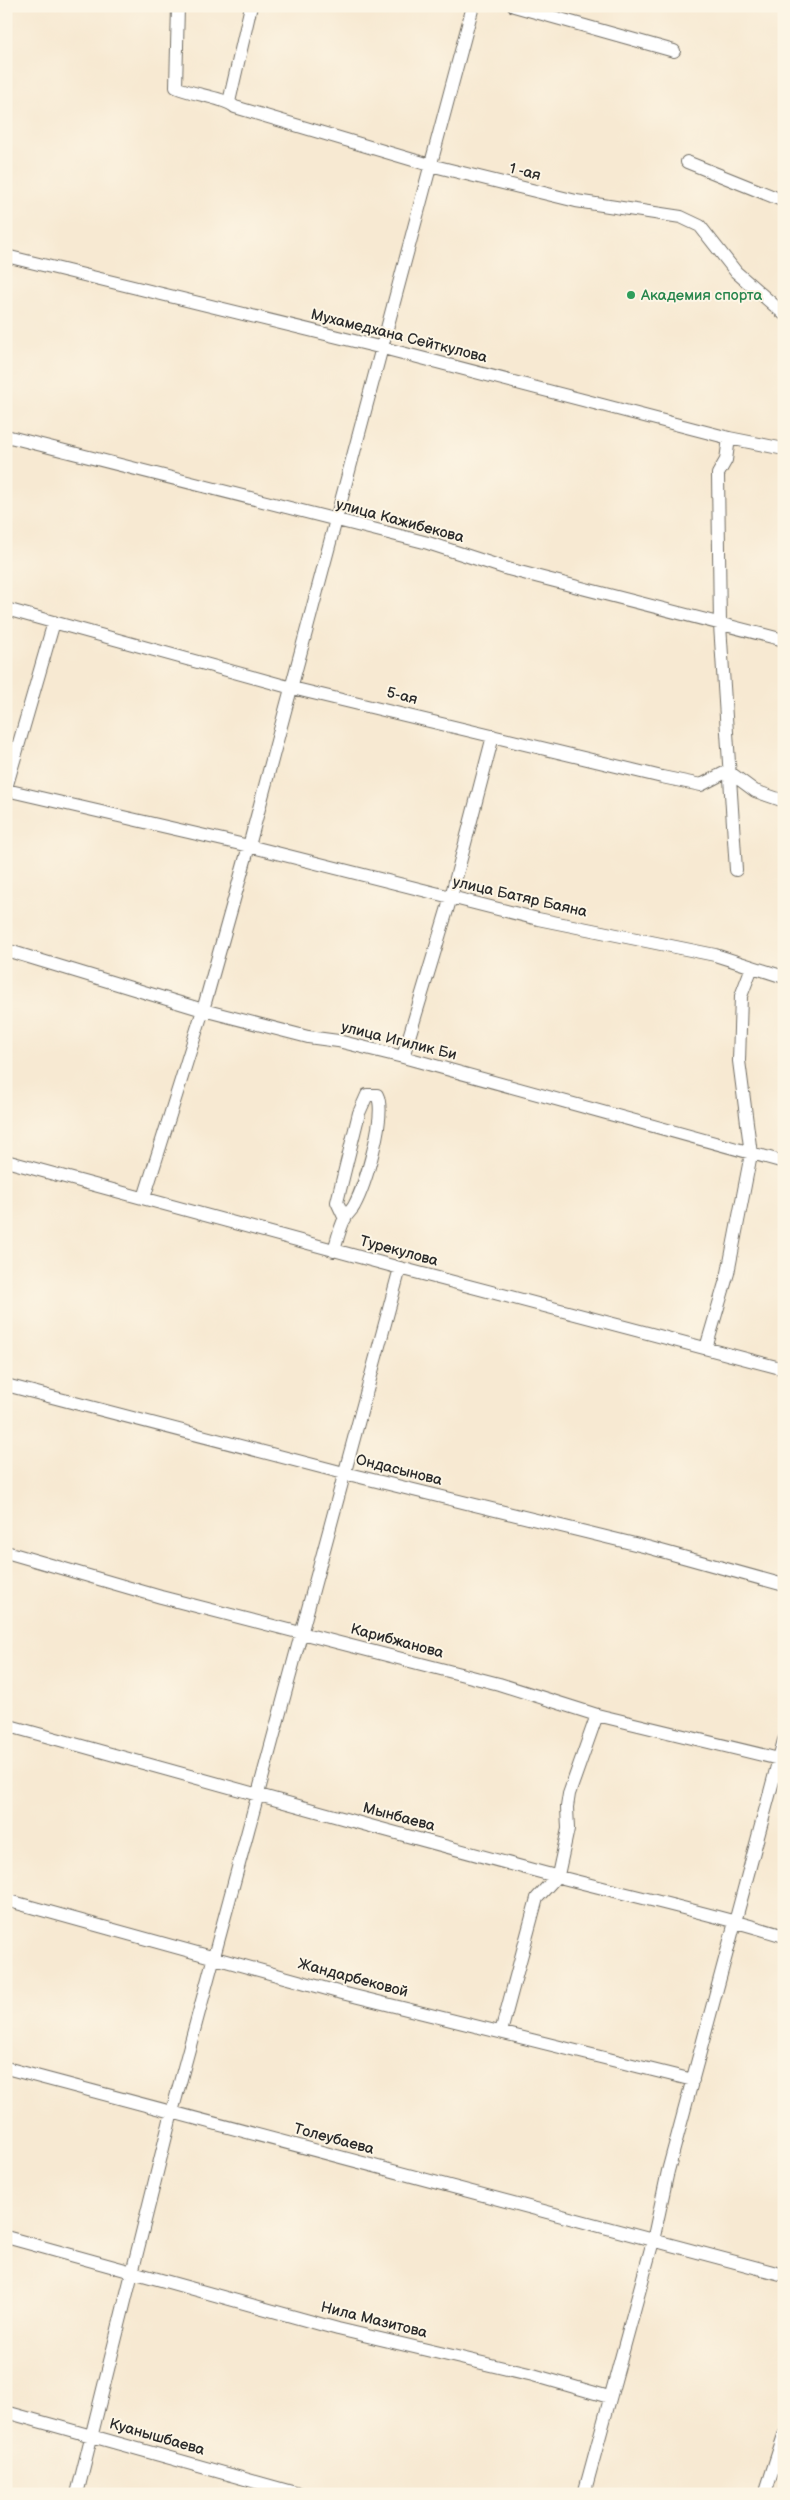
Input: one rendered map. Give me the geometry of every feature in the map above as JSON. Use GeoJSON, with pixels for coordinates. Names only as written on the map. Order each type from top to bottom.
{"type":"FeatureCollection","features":[{"type":"Feature","properties":{"kind":"street","name":"1 -ая"},"geometry":{"type":"LineString","coordinates":[[178,6],[176,87],[191,94],[229,102],[235,107],[430,165],[576,201],[681,217],[700,226],[736,272],[784,314]]}},
{"type":"Feature","properties":{"kind":"street"},"geometry":{"type":"LineString","coordinates":[[229,102],[251,6]]}},
{"type":"Feature","properties":{"kind":"street"},"geometry":{"type":"LineString","coordinates":[[144,1198],[204,1010],[250,846],[473,6]]}},
{"type":"Feature","properties":{"kind":"street"},"geometry":{"type":"LineString","coordinates":[[514,6],[674,51]]}},
{"type":"Feature","properties":{"kind":"street"},"geometry":{"type":"LineString","coordinates":[[687,162],[784,201]]}},
{"type":"Feature","properties":{"kind":"street","name":"Мухамедхана Сейткулова"},"geometry":{"type":"LineString","coordinates":[[6,256],[383,348],[729,438],[784,449]]}},
{"type":"Feature","properties":{"kind":"street","name":"улица Кажибекова"},"geometry":{"type":"LineString","coordinates":[[6,436],[428,543],[508,569],[784,640]]}},
{"type":"Feature","properties":{"kind":"street"},"geometry":{"type":"LineString","coordinates":[[729,438],[726,460],[718,474],[720,625],[728,772],[736,870]]}},
{"type":"Feature","properties":{"kind":"street","name":"5-ая"},"geometry":{"type":"LineString","coordinates":[[6,609],[292,688],[701,785],[728,772]]}},
{"type":"Feature","properties":{"kind":"street"},"geometry":{"type":"LineString","coordinates":[[6,789],[54,622]]}},
{"type":"Feature","properties":{"kind":"street"},"geometry":{"type":"LineString","coordinates":[[402,1057],[451,897],[493,736]]}},
{"type":"Feature","properties":{"kind":"street"},"geometry":{"type":"LineString","coordinates":[[728,772],[755,791],[784,801]]}},
{"type":"Feature","properties":{"kind":"street","name":"улица Батяр Баяна"},"geometry":{"type":"LineString","coordinates":[[6,789],[250,846],[538,919],[715,955],[784,977]]}},
{"type":"Feature","properties":{"kind":"street","name":"улица Игилик Би"},"geometry":{"type":"LineString","coordinates":[[6,950],[204,1010],[308,1037],[338,1041],[402,1057],[784,1162]]}},
{"type":"Feature","properties":{"kind":"street"},"geometry":{"type":"LineString","coordinates":[[706,1348],[728,1273],[751,1154],[738,1061],[741,996],[752,967]]}},
{"type":"Feature","properties":{"kind":"street"},"geometry":{"type":"LineString","coordinates":[[334,1250],[345,1218],[355,1205],[375,1145],[381,1113],[380,1101],[377,1095],[367,1095],[359,1114],[338,1202],[345,1218]]}},
{"type":"Feature","properties":{"kind":"street","name":"Турекулова"},"geometry":{"type":"LineString","coordinates":[[6,1161],[400,1268],[784,1369]]}},
{"type":"Feature","properties":{"kind":"street"},"geometry":{"type":"LineString","coordinates":[[77,2494],[90,2434],[172,2112],[400,1268]]}},
{"type":"Feature","properties":{"kind":"street","name":"Ондасынова"},"geometry":{"type":"LineString","coordinates":[[6,1385],[344,1473],[647,1547],[784,1585]]}},
{"type":"Feature","properties":{"kind":"street","name":"Карибжанова"},"geometry":{"type":"LineString","coordinates":[[6,1552],[161,1597],[500,1684],[597,1715],[779,1759]]}},
{"type":"Feature","properties":{"kind":"street"},"geometry":{"type":"LineString","coordinates":[[501,2032],[537,1898],[558,1875],[568,1829],[567,1807],[569,1794],[597,1715]]}},
{"type":"Feature","properties":{"kind":"street","name":"Мынбаева"},"geometry":{"type":"LineString","coordinates":[[6,1725],[258,1796],[537,1871],[736,1921],[784,1936]]}},
{"type":"Feature","properties":{"kind":"street"},"geometry":{"type":"LineString","coordinates":[[584,2494],[653,2241],[668,2171],[784,1740]]}},
{"type":"Feature","properties":{"kind":"street","name":"Жандарбековой"},"geometry":{"type":"LineString","coordinates":[[6,1900],[338,1992],[693,2080]]}},
{"type":"Feature","properties":{"kind":"street","name":"Толеубаева"},"geometry":{"type":"LineString","coordinates":[[6,2068],[653,2241],[784,2274]]}},
{"type":"Feature","properties":{"kind":"street","name":"Нила Мазитова"},"geometry":{"type":"LineString","coordinates":[[6,2237],[338,2329],[533,2375],[609,2397]]}},
{"type":"Feature","properties":{"kind":"street","name":"Куанышбаева"},"geometry":{"type":"LineString","coordinates":[[6,2412],[90,2434],[298,2494]]}},
{"type":"Feature","properties":{"kind":"street"},"geometry":{"type":"LineString","coordinates":[[765,2494],[784,2435]]}},
{"type":"Feature","properties":{"kind":"place","name":"Академия спорта"},"geometry":{"type":"Point","coordinates":[631,295]}}]}
